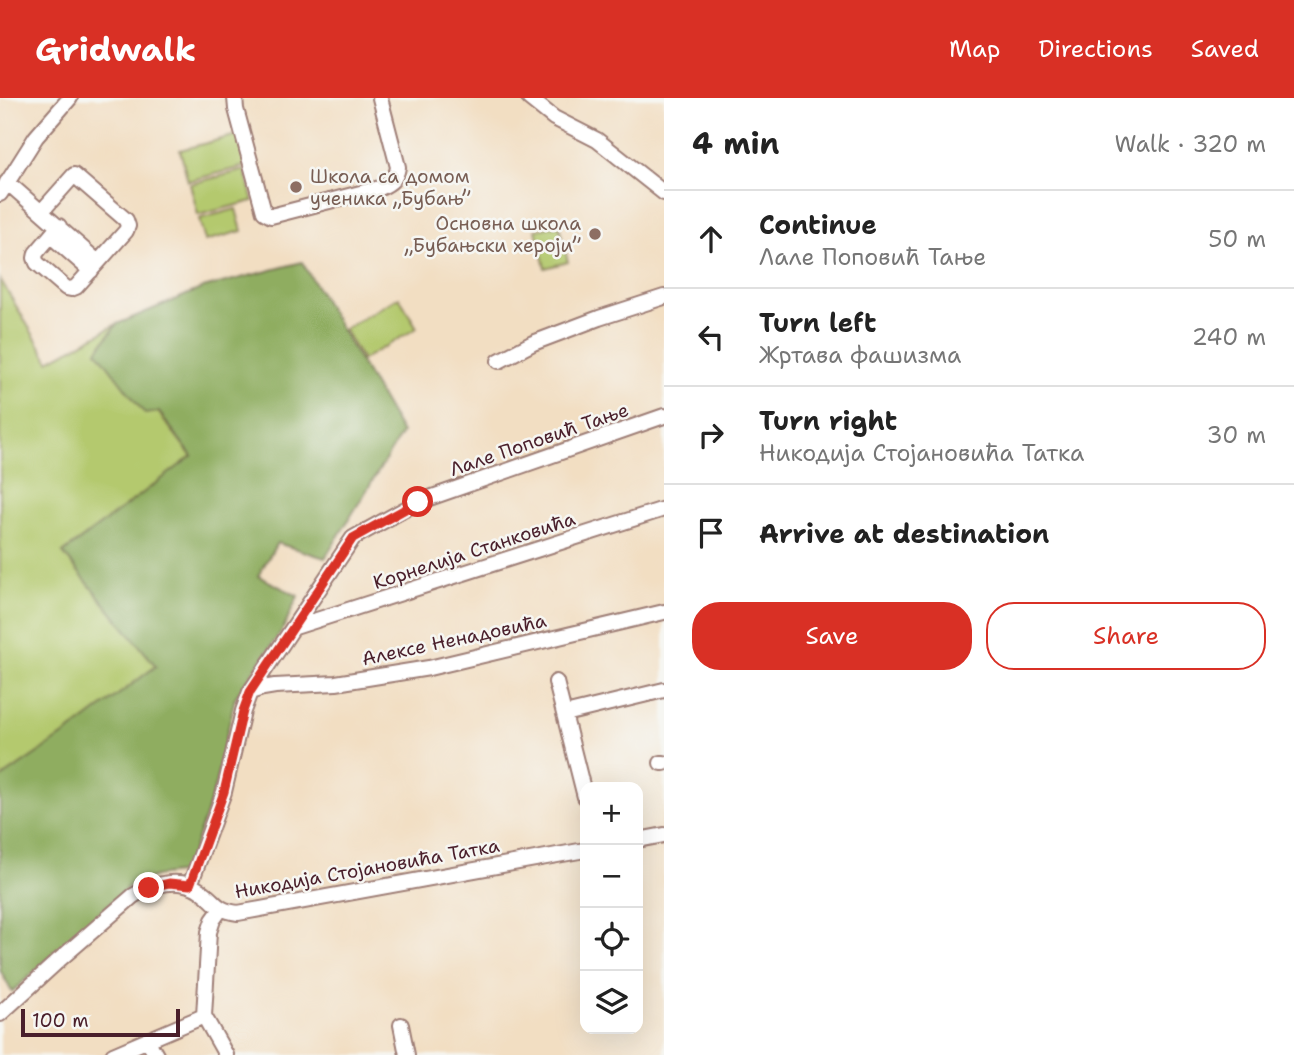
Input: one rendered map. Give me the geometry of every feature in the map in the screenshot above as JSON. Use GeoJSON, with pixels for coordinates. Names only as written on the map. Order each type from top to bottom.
{"type":"FeatureCollection","features":[{"type":"Feature","properties":{"kind":"street"},"geometry":{"type":"LineString","coordinates":[[70,98],[36,137],[4,188],[42,211],[55,231],[94,266]]}},
{"type":"Feature","properties":{"kind":"street"},"geometry":{"type":"LineString","coordinates":[[235,98],[264,212],[271,216],[389,184],[396,176],[398,167],[380,98]]}},
{"type":"Feature","properties":{"kind":"street"},"geometry":{"type":"LineString","coordinates":[[529,98],[554,118],[597,140],[664,193]]}},
{"type":"Feature","properties":{"kind":"street"},"geometry":{"type":"LineString","coordinates":[[42,211],[74,175],[125,220],[128,226],[76,287],[71,289],[66,288],[37,263],[35,258],[36,253],[55,231]]}},
{"type":"Feature","properties":{"kind":"street"},"geometry":{"type":"LineString","coordinates":[[499,361],[533,343],[664,297]]}},
{"type":"Feature","properties":{"kind":"street","name":"Лале Поповић Тање"},"geometry":{"type":"LineString","coordinates":[[295,626],[353,538],[418,502],[664,416]]}},
{"type":"Feature","properties":{"kind":"street","name":"Корнелија Станковића"},"geometry":{"type":"LineString","coordinates":[[295,626],[664,509]]}},
{"type":"Feature","properties":{"kind":"street","name":"Алексе Ненадовића"},"geometry":{"type":"LineString","coordinates":[[250,692],[263,688],[336,683],[429,668],[664,612]]}},
{"type":"Feature","properties":{"kind":"street"},"geometry":{"type":"LineString","coordinates":[[0,1014],[132,896],[159,884],[190,885],[224,792],[250,692],[295,626]]}},
{"type":"Feature","properties":{"kind":"street"},"geometry":{"type":"LineString","coordinates":[[556,682],[581,782]]}},
{"type":"Feature","properties":{"kind":"street"},"geometry":{"type":"LineString","coordinates":[[565,714],[664,690]]}},
{"type":"Feature","properties":{"kind":"street"},"geometry":{"type":"LineString","coordinates":[[643,839],[664,835]]}},
{"type":"Feature","properties":{"kind":"street","name":"Никодија Стојановића Татка"},"geometry":{"type":"LineString","coordinates":[[190,885],[202,891],[221,909],[245,912],[580,851]]}},
{"type":"Feature","properties":{"kind":"street"},"geometry":{"type":"LineString","coordinates":[[221,909],[209,932],[204,1016],[226,1055]]}},
{"type":"Feature","properties":{"kind":"street"},"geometry":{"type":"LineString","coordinates":[[113,1055],[204,1016]]}},
{"type":"Feature","properties":{"kind":"street"},"geometry":{"type":"LineString","coordinates":[[401,1026],[407,1055]]}},
{"type":"Feature","properties":{"kind":"street"},"geometry":{"type":"LineString","coordinates":[[147,1040],[156,1055]]}},
{"type":"Feature","properties":{"kind":"green space"},"geometry":{"type":"Polygon","coordinates":[[[241,134],[250,165],[188,181],[180,150],[241,134]]]}},
{"type":"Feature","properties":{"kind":"green space"},"geometry":{"type":"Polygon","coordinates":[[[245,170],[253,201],[198,215],[190,184],[245,170]]]}},
{"type":"Feature","properties":{"kind":"green space"},"geometry":{"type":"Polygon","coordinates":[[[236,209],[242,231],[205,241],[199,219],[236,209]]]}},
{"type":"Feature","properties":{"kind":"green space"},"geometry":{"type":"Polygon","coordinates":[[[559,225],[568,262],[545,268],[536,230],[559,225]]]}},
{"type":"Feature","properties":{"kind":"green space"},"geometry":{"type":"Polygon","coordinates":[[[302,262],[402,433],[325,558],[277,543],[258,576],[298,596],[283,629],[235,698],[213,794],[185,872],[155,876],[128,887],[12,992],[0,970],[0,779],[77,726],[156,666],[63,553],[192,456],[159,412],[145,414],[97,351],[117,324],[203,288],[302,262]]]}},
{"type":"Feature","properties":{"kind":"green space"},"geometry":{"type":"Polygon","coordinates":[[[0,279],[49,361],[117,324],[97,351],[158,412],[192,457],[63,553],[157,666],[0,779],[0,279]]]}},
{"type":"Feature","properties":{"kind":"green space"},"geometry":{"type":"Polygon","coordinates":[[[399,297],[417,328],[362,360],[344,329],[399,297]]]}},
{"type":"Feature","properties":{"kind":"place","name":"Школа са домом ученика „Бубањ”"},"geometry":{"type":"Point","coordinates":[296,187]}},
{"type":"Feature","properties":{"kind":"place","name":"Основна школа „Бубањски хероји”"},"geometry":{"type":"Point","coordinates":[595,234]}},
{"type":"Feature","properties":{"kind":"route"},"geometry":{"type":"LineString","coordinates":[[149,888],[169,883],[190,885],[224,792],[250,692],[353,538],[418,502]]}}]}
